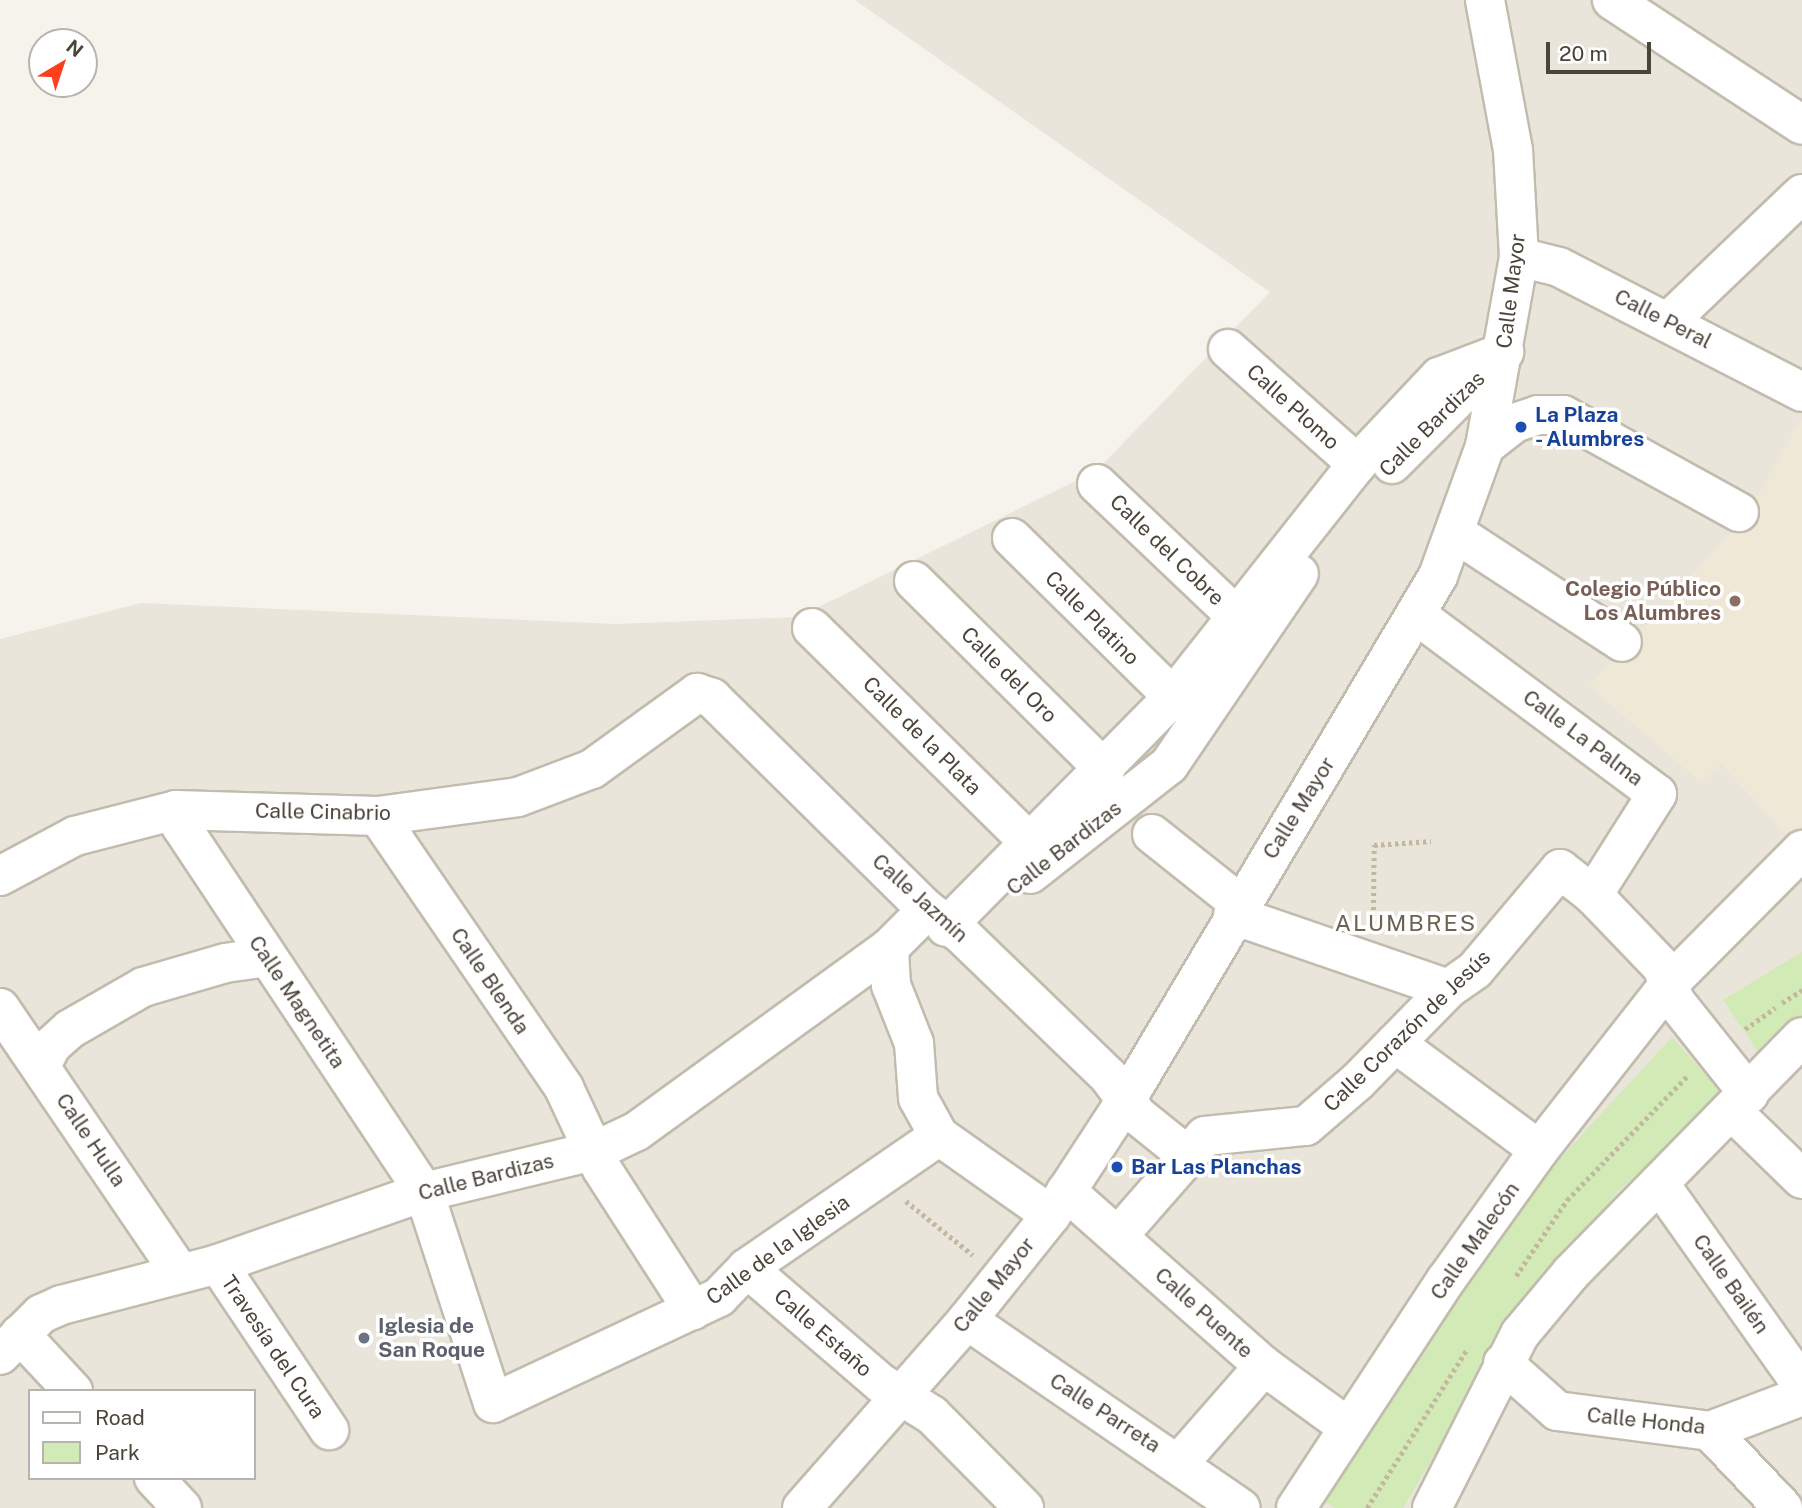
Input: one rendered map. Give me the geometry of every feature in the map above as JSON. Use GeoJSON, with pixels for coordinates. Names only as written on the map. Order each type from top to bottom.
{"type":"FeatureCollection","features":[{"type":"Feature","properties":{"kind":"street","name":"Calle Mayor"},"geometry":{"type":"LineString","coordinates":[[802,1508],[967,1320],[1059,1203],[1126,1100],[1236,909],[1418,616],[1457,534],[1485,446],[1519,257],[1513,150],[1485,0]]}},
{"type":"Feature","properties":{"kind":"street"},"geometry":{"type":"LineString","coordinates":[[1612,0],[1802,125]]}},
{"type":"Feature","properties":{"kind":"street"},"geometry":{"type":"LineString","coordinates":[[1669,321],[1802,194]]}},
{"type":"Feature","properties":{"kind":"street","name":"Calle Peral"},"geometry":{"type":"LineString","coordinates":[[1519,257],[1559,268],[1669,321],[1802,392]]}},
{"type":"Feature","properties":{"kind":"street","name":"Calle Plomo"},"geometry":{"type":"LineString","coordinates":[[1228,349],[1357,464]]}},
{"type":"Feature","properties":{"kind":"street","name":"Calle Bardizas"},"geometry":{"type":"LineString","coordinates":[[944,923],[1031,844],[1173,698],[1357,464],[1439,377],[1504,352]]}},
{"type":"Feature","properties":{"kind":"street","name":"Calle Bardizas"},"geometry":{"type":"LineString","coordinates":[[10,1344],[41,1314],[61,1305],[218,1264],[424,1192],[597,1150],[637,1131],[889,948],[944,923],[1169,765],[1330,526],[1504,352]]}},
{"type":"Feature","properties":{"kind":"street"},"geometry":{"type":"LineString","coordinates":[[1485,446],[1514,423],[1538,415],[1563,415],[1739,512]]}},
{"type":"Feature","properties":{"kind":"street","name":"Calle del Cobre"},"geometry":{"type":"LineString","coordinates":[[1097,484],[1237,617]]}},
{"type":"Feature","properties":{"kind":"street"},"geometry":{"type":"LineString","coordinates":[[1457,534],[1622,642]]}},
{"type":"Feature","properties":{"kind":"street","name":"Calle Platino"},"geometry":{"type":"LineString","coordinates":[[1012,538],[1173,698]]}},
{"type":"Feature","properties":{"kind":"street","name":"Calle del Oro"},"geometry":{"type":"LineString","coordinates":[[914,580],[1105,770]]}},
{"type":"Feature","properties":{"kind":"street","name":"Calle La Palma"},"geometry":{"type":"LineString","coordinates":[[1418,616],[1657,794],[1593,895]]}},
{"type":"Feature","properties":{"kind":"street","name":"Calle de la Plata"},"geometry":{"type":"LineString","coordinates":[[812,628],[1031,844]]}},
{"type":"Feature","properties":{"kind":"street","name":"Calle Cinabrio"},"geometry":{"type":"LineString","coordinates":[[0,876],[75,836],[176,810],[378,816],[473,804],[555,787],[625,748],[685,699],[697,693],[712,698]]}},
{"type":"Feature","properties":{"kind":"street","name":"Calle Jazmín"},"geometry":{"type":"LineString","coordinates":[[712,698],[944,923],[1109,1077],[1138,1115],[1188,1156]]}},
{"type":"Feature","properties":{"kind":"street","name":"Calle Magnetita"},"geometry":{"type":"LineString","coordinates":[[176,810],[181,826],[424,1192],[493,1403]]}},
{"type":"Feature","properties":{"kind":"street","name":"Calle Blenda"},"geometry":{"type":"LineString","coordinates":[[378,816],[564,1088],[597,1150],[602,1169],[693,1310]]}},
{"type":"Feature","properties":{"kind":"street"},"geometry":{"type":"LineString","coordinates":[[1152,834],[1236,909],[1448,989]]}},
{"type":"Feature","properties":{"kind":"street","name":"Calle Malecón"},"geometry":{"type":"LineString","coordinates":[[1296,1508],[1348,1427],[1539,1150],[1670,985],[1802,850]]}},
{"type":"Feature","properties":{"kind":"street","name":"Calle Corazón de Jesús"},"geometry":{"type":"LineString","coordinates":[[1118,1236],[1205,1136],[1306,1126],[1448,989],[1475,970],[1560,869],[1593,895]]}},
{"type":"Feature","properties":{"kind":"street"},"geometry":{"type":"LineString","coordinates":[[1593,895],[1662,967],[1675,1001],[1741,1103],[1802,1179]]}},
{"type":"Feature","properties":{"kind":"street"},"geometry":{"type":"LineString","coordinates":[[889,948],[891,985],[914,1043],[918,1098],[939,1136]]}},
{"type":"Feature","properties":{"kind":"street"},"geometry":{"type":"LineString","coordinates":[[41,1066],[51,1046],[69,1028],[143,987],[225,963],[267,957]]}},
{"type":"Feature","properties":{"kind":"street","name":"Calle Hulla"},"geometry":{"type":"LineString","coordinates":[[0,1008],[180,1273]]}},
{"type":"Feature","properties":{"kind":"street"},"geometry":{"type":"LineString","coordinates":[[1432,1508],[1503,1363],[1571,1273],[1741,1103],[1802,1037]]}},
{"type":"Feature","properties":{"kind":"street"},"geometry":{"type":"LineString","coordinates":[[1395,1043],[1539,1150]]}},
{"type":"Feature","properties":{"kind":"street","name":"Calle Puente"},"geometry":{"type":"LineString","coordinates":[[939,1136],[1118,1236],[1264,1366],[1348,1427]]}},
{"type":"Feature","properties":{"kind":"street","name":"Calle de la Iglesia"},"geometry":{"type":"LineString","coordinates":[[493,1403],[719,1297],[747,1268],[939,1136]]}},
{"type":"Feature","properties":{"kind":"street","name":"Calle Bailén"},"geometry":{"type":"LineString","coordinates":[[1659,1183],[1802,1385]]}},
{"type":"Feature","properties":{"kind":"street","name":"Travesía del Cura"},"geometry":{"type":"LineString","coordinates":[[218,1264],[329,1430]]}},
{"type":"Feature","properties":{"kind":"street","name":"Calle Estaño"},"geometry":{"type":"LineString","coordinates":[[747,1268],[882,1384],[932,1415],[1024,1508]]}},
{"type":"Feature","properties":{"kind":"street","name":"Calle Parreta"},"geometry":{"type":"LineString","coordinates":[[967,1320],[1241,1508]]}},
{"type":"Feature","properties":{"kind":"street"},"geometry":{"type":"LineString","coordinates":[[10,1344],[71,1389]]}},
{"type":"Feature","properties":{"kind":"street","name":"Calle Honda"},"geometry":{"type":"LineString","coordinates":[[1503,1363],[1557,1411],[1710,1431],[1802,1396]]}},
{"type":"Feature","properties":{"kind":"street"},"geometry":{"type":"LineString","coordinates":[[1179,1463],[1264,1366]]}},
{"type":"Feature","properties":{"kind":"street"},"geometry":{"type":"LineString","coordinates":[[1710,1431],[1783,1508]]}},
{"type":"Feature","properties":{"kind":"street"},"geometry":{"type":"LineString","coordinates":[[156,1480],[181,1508]]}},
{"type":"Feature","properties":{"kind":"path"},"geometry":{"type":"LineString","coordinates":[[1373,931],[1374,845],[1431,842]]}},
{"type":"Feature","properties":{"kind":"path"},"geometry":{"type":"LineString","coordinates":[[900,1196],[975,1256]]}},
{"type":"Feature","properties":{"kind":"shaded area"},"geometry":{"type":"Polygon","coordinates":[[[855,0],[1802,0],[1802,1508],[0,1508],[0,639],[141,603],[615,624],[798,617],[1096,471],[1270,292],[855,0]]]}},
{"type":"Feature","properties":{"kind":"shaded area","name":"Colegio Público Los Alumbres"},"geometry":{"type":"Polygon","coordinates":[[[1802,417],[1802,828],[1789,838],[1721,764],[1701,782],[1589,686],[1746,516],[1802,417]]]}},
{"type":"Feature","properties":{"kind":"green space"},"geometry":{"type":"Polygon","coordinates":[[[1802,952],[1802,1027],[1761,1056],[1723,1000],[1802,952]]]}},
{"type":"Feature","properties":{"kind":"green space"},"geometry":{"type":"Polygon","coordinates":[[[1672,1037],[1726,1098],[1618,1191],[1507,1331],[1403,1508],[1334,1508],[1323,1500],[1427,1342],[1556,1163],[1672,1037]]]}},
{"type":"Feature","properties":{"kind":"place","name":"La Plaza - Alumbres"},"geometry":{"type":"Point","coordinates":[1521,427]}},
{"type":"Feature","properties":{"kind":"place","name":"Colegio Público Los Alumbres"},"geometry":{"type":"Point","coordinates":[1735,601]}},
{"type":"Feature","properties":{"kind":"place","name":"Bar Las Planchas"},"geometry":{"type":"Point","coordinates":[1117,1167]}},
{"type":"Feature","properties":{"kind":"place","name":"Iglesia de San Roque"},"geometry":{"type":"Point","coordinates":[364,1338]}},
{"type":"Feature","properties":{"kind":"district","name":"ALUMBRES"},"geometry":{"type":"Point","coordinates":[1406,923]}}]}
